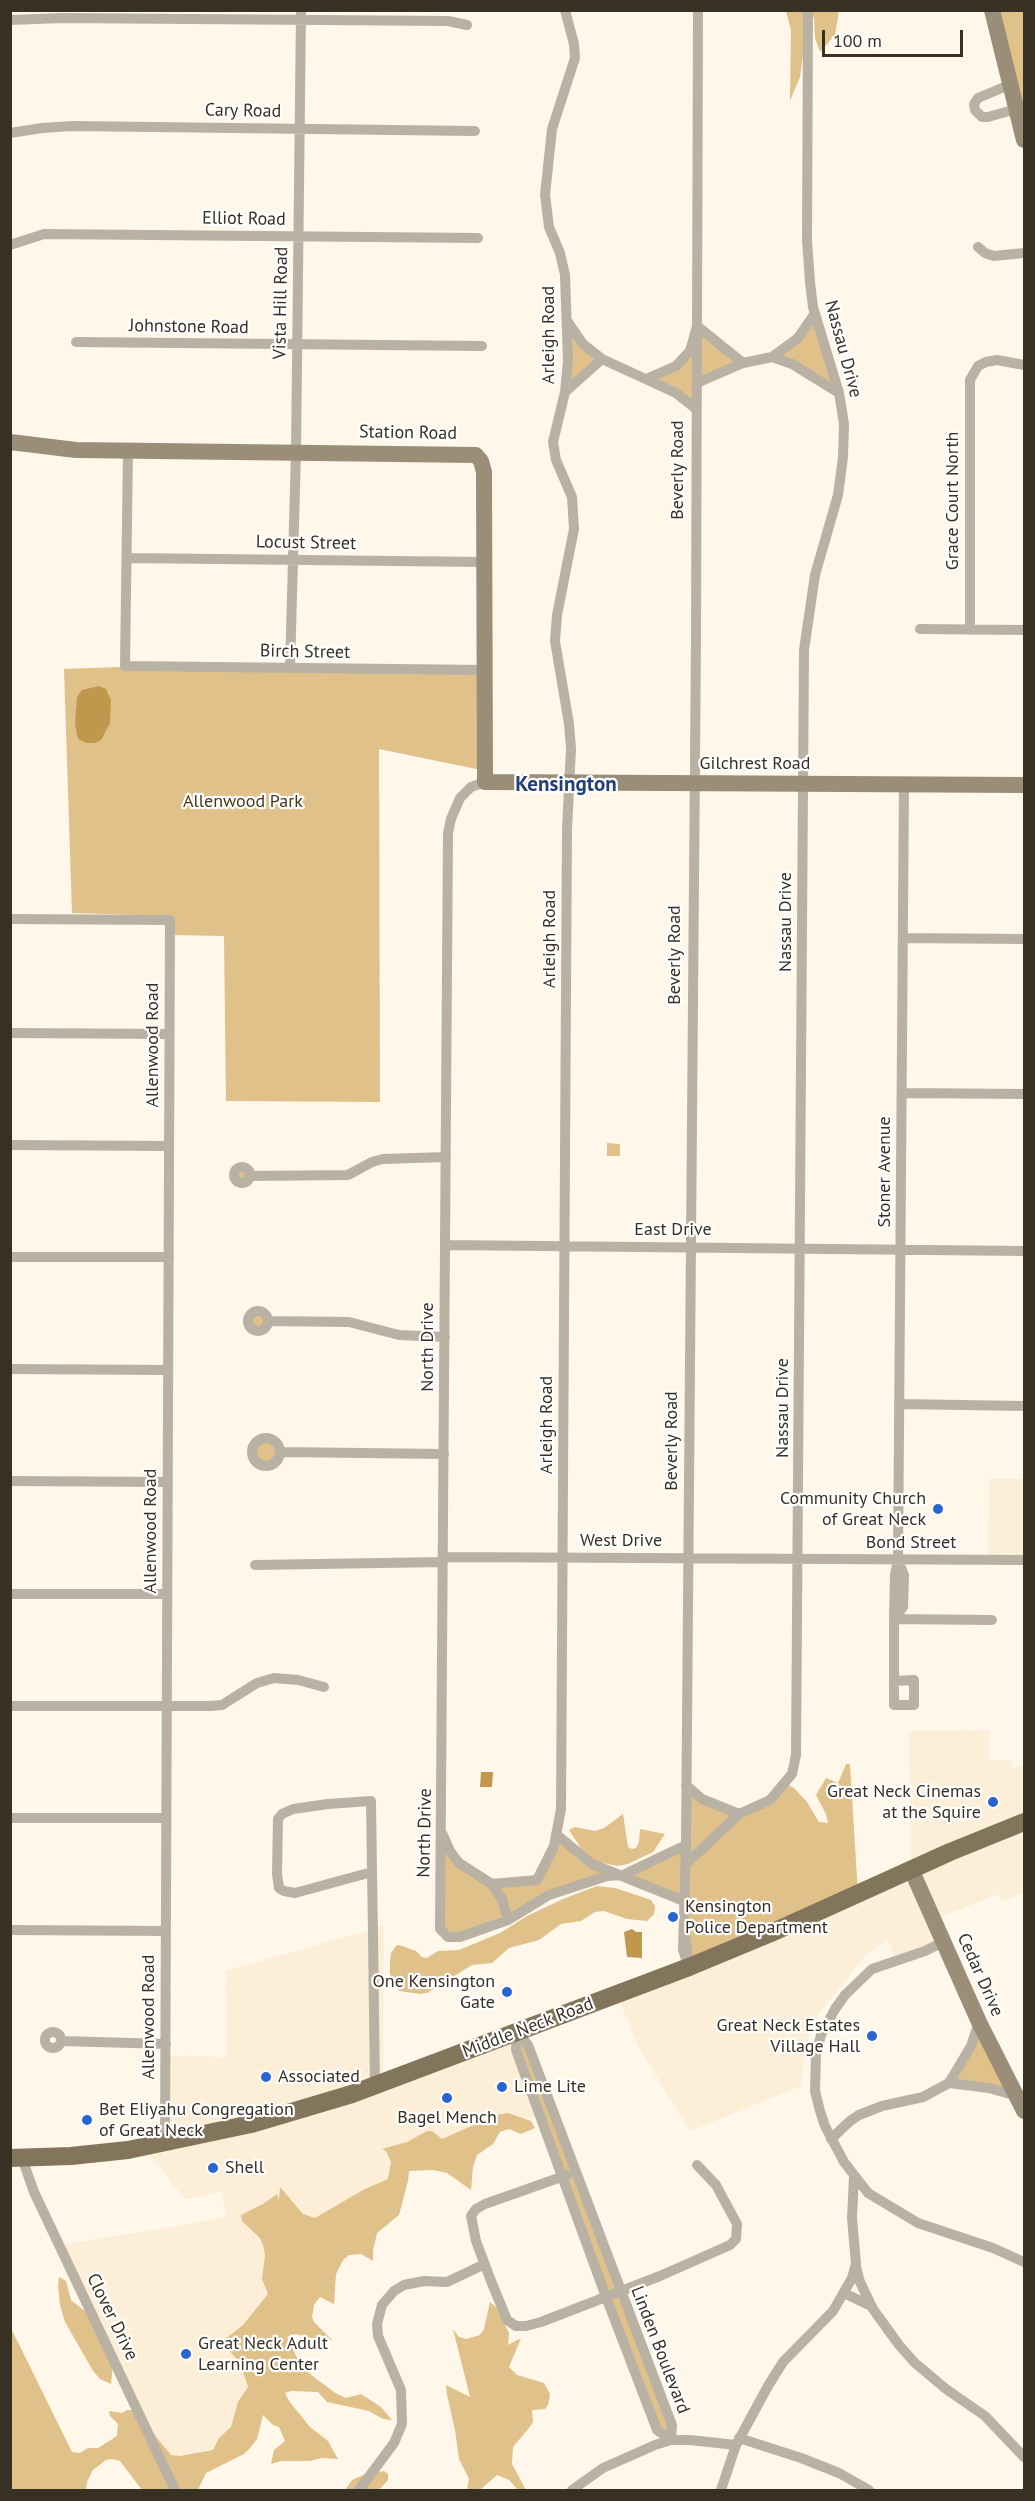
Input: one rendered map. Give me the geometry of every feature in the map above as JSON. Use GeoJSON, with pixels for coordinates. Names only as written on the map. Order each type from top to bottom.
{"type":"FeatureCollection","features":[{"type":"Feature","properties":{"kind":"main road","name":"Middle Neck Road"},"geometry":{"type":"LineString","coordinates":[[16,2158],[108,2153],[165,2143],[251,2124],[375,2085],[771,1933],[1024,1822]]}},
{"type":"Feature","properties":{"kind":"street","name":"Arleigh Road"},"geometry":{"type":"LineString","coordinates":[[537,1880],[554,1846],[561,1809],[562,1763],[569,724],[555,641],[557,615],[574,529],[572,497],[556,460],[553,442],[565,392],[568,322],[565,275],[560,253],[549,227],[545,195],[552,129],[574,58],[574,44],[565,10]]}},
{"type":"Feature","properties":{"kind":"street","name":"Beverly Road"},"geometry":{"type":"LineString","coordinates":[[689,1966],[682,1950],[686,1845],[696,638],[698,10]]}},
{"type":"Feature","properties":{"kind":"street","name":"Nassau Drive"},"geometry":{"type":"LineString","coordinates":[[685,1866],[739,1814],[770,1800],[786,1784],[794,1767],[798,1559],[805,641],[815,575],[838,495],[844,424],[839,393],[815,314],[810,282],[807,240],[808,10]]}},
{"type":"Feature","properties":{"kind":"street"},"geometry":{"type":"LineString","coordinates":[[992,10],[1024,140]]}},
{"type":"Feature","properties":{"kind":"street"},"geometry":{"type":"LineString","coordinates":[[10,20],[301,16],[448,21],[467,25]]}},
{"type":"Feature","properties":{"kind":"street","name":"Vista Hill Road"},"geometry":{"type":"LineString","coordinates":[[290,668],[296,452],[301,16]]}},
{"type":"Feature","properties":{"kind":"street"},"geometry":{"type":"LineString","coordinates":[[1009,85],[978,98],[974,104],[975,110],[982,117],[1016,110]]}},
{"type":"Feature","properties":{"kind":"street","name":"Cary Road"},"geometry":{"type":"LineString","coordinates":[[10,133],[72,126],[475,131]]}},
{"type":"Feature","properties":{"kind":"street","name":"Elliot Road"},"geometry":{"type":"LineString","coordinates":[[10,245],[44,234],[478,238]]}},
{"type":"Feature","properties":{"kind":"street"},"geometry":{"type":"LineString","coordinates":[[978,247],[993,256],[1024,254]]}},
{"type":"Feature","properties":{"kind":"street"},"geometry":{"type":"LineString","coordinates":[[697,383],[743,363],[772,357],[798,338],[815,314]]}},
{"type":"Feature","properties":{"kind":"street"},"geometry":{"type":"LineString","coordinates":[[568,322],[583,344],[602,359],[676,393],[695,408]]}},
{"type":"Feature","properties":{"kind":"street"},"geometry":{"type":"LineString","coordinates":[[646,379],[676,366],[690,351],[697,326],[743,363]]}},
{"type":"Feature","properties":{"kind":"street","name":"Johnstone Road"},"geometry":{"type":"LineString","coordinates":[[76,342],[482,346]]}},
{"type":"Feature","properties":{"kind":"street"},"geometry":{"type":"LineString","coordinates":[[772,357],[792,364],[839,393]]}},
{"type":"Feature","properties":{"kind":"street"},"geometry":{"type":"LineString","coordinates":[[565,392],[602,359]]}},
{"type":"Feature","properties":{"kind":"street","name":"Grace Court North"},"geometry":{"type":"LineString","coordinates":[[970,630],[968,395],[972,373],[978,366],[997,360],[1024,365]]}},
{"type":"Feature","properties":{"kind":"street","name":"Station Road"},"geometry":{"type":"LineString","coordinates":[[10,442],[76,450],[476,455],[481,461],[484,472],[485,782]]}},
{"type":"Feature","properties":{"kind":"street"},"geometry":{"type":"LineString","coordinates":[[127,558],[128,450]]}},
{"type":"Feature","properties":{"kind":"street","name":"Locust Street"},"geometry":{"type":"LineString","coordinates":[[127,558],[484,562]]}},
{"type":"Feature","properties":{"kind":"street","name":"Birch Street"},"geometry":{"type":"LineString","coordinates":[[127,558],[125,666],[485,670]]}},
{"type":"Feature","properties":{"kind":"street"},"geometry":{"type":"LineString","coordinates":[[920,629],[1024,630]]}},
{"type":"Feature","properties":{"kind":"street","name":"Gilchrest Road"},"geometry":{"type":"LineString","coordinates":[[485,782],[1024,785]]}},
{"type":"Feature","properties":{"kind":"street","name":"North Drive"},"geometry":{"type":"LineString","coordinates":[[485,782],[474,785],[464,793],[456,806],[449,826],[440,1929],[448,1937],[456,1938],[508,1920]]}},
{"type":"Feature","properties":{"kind":"street","name":"Stoner Avenue"},"geometry":{"type":"LineString","coordinates":[[894,1681],[895,1575],[898,1560],[904,784]]}},
{"type":"Feature","properties":{"kind":"street","name":"Allenwood Road"},"geometry":{"type":"LineString","coordinates":[[10,919],[170,920],[165,2143]]}},
{"type":"Feature","properties":{"kind":"street"},"geometry":{"type":"LineString","coordinates":[[903,938],[1024,939]]}},
{"type":"Feature","properties":{"kind":"street"},"geometry":{"type":"LineString","coordinates":[[10,1033],[169,1034]]}},
{"type":"Feature","properties":{"kind":"street"},"geometry":{"type":"LineString","coordinates":[[902,1093],[1024,1094]]}},
{"type":"Feature","properties":{"kind":"street"},"geometry":{"type":"LineString","coordinates":[[10,1145],[169,1146]]}},
{"type":"Feature","properties":{"kind":"street"},"geometry":{"type":"LineString","coordinates":[[249,1176],[348,1175],[372,1162],[383,1159],[446,1157]]}},
{"type":"Feature","properties":{"kind":"street","name":"East Drive"},"geometry":{"type":"LineString","coordinates":[[445,1245],[1024,1251]]}},
{"type":"Feature","properties":{"kind":"street"},"geometry":{"type":"LineString","coordinates":[[10,1257],[168,1257]]}},
{"type":"Feature","properties":{"kind":"street"},"geometry":{"type":"LineString","coordinates":[[268,1321],[349,1322],[399,1335],[445,1337]]}},
{"type":"Feature","properties":{"kind":"street"},"geometry":{"type":"LineString","coordinates":[[10,1369],[168,1370]]}},
{"type":"Feature","properties":{"kind":"street"},"geometry":{"type":"LineString","coordinates":[[899,1404],[1024,1406]]}},
{"type":"Feature","properties":{"kind":"street"},"geometry":{"type":"LineString","coordinates":[[280,1452],[444,1454]]}},
{"type":"Feature","properties":{"kind":"street"},"geometry":{"type":"LineString","coordinates":[[10,1481],[168,1482]]}},
{"type":"Feature","properties":{"kind":"street","name":"West Drive"},"geometry":{"type":"LineString","coordinates":[[255,1565],[563,1557],[798,1559]]}},
{"type":"Feature","properties":{"kind":"street","name":"Bond Street"},"geometry":{"type":"LineString","coordinates":[[798,1559],[1024,1560]]}},
{"type":"Feature","properties":{"kind":"street"},"geometry":{"type":"LineString","coordinates":[[10,1594],[167,1594]]}},
{"type":"Feature","properties":{"kind":"street"},"geometry":{"type":"LineString","coordinates":[[894,1619],[992,1620]]}},
{"type":"Feature","properties":{"kind":"street"},"geometry":{"type":"LineString","coordinates":[[10,1706],[222,1705],[257,1683],[273,1678],[298,1680],[324,1687]]}},
{"type":"Feature","properties":{"kind":"street"},"geometry":{"type":"LineString","coordinates":[[686,1785],[702,1799],[739,1814]]}},
{"type":"Feature","properties":{"kind":"street"},"geometry":{"type":"LineString","coordinates":[[372,1872],[305,1891],[284,1892],[279,1888],[277,1874],[278,1819],[282,1814],[293,1809],[328,1804],[371,1802],[372,1872],[375,2085]]}},
{"type":"Feature","properties":{"kind":"street"},"geometry":{"type":"LineString","coordinates":[[10,1818],[166,1818]]}},
{"type":"Feature","properties":{"kind":"street"},"geometry":{"type":"LineString","coordinates":[[441,1832],[459,1863],[492,1884],[502,1899],[508,1920],[549,1895],[607,1876],[623,1875],[686,1845]]}},
{"type":"Feature","properties":{"kind":"street"},"geometry":{"type":"LineString","coordinates":[[556,1834],[592,1864],[684,1901]]}},
{"type":"Feature","properties":{"kind":"street","name":"Cedar Drive"},"geometry":{"type":"LineString","coordinates":[[913,1869],[915,1894],[933,1919],[979,2022],[1021,2103]]}},
{"type":"Feature","properties":{"kind":"street"},"geometry":{"type":"LineString","coordinates":[[492,1884],[537,1880],[549,1895]]}},
{"type":"Feature","properties":{"kind":"street"},"geometry":{"type":"LineString","coordinates":[[10,1930],[166,1931]]}},
{"type":"Feature","properties":{"kind":"street"},"geometry":{"type":"LineString","coordinates":[[943,1942],[925,1951],[873,1969],[845,1995],[827,2021],[816,2054],[815,2091],[820,2111],[831,2139],[854,2177],[868,2193],[918,2223],[993,2248],[1024,2262]]}},
{"type":"Feature","properties":{"kind":"street"},"geometry":{"type":"LineString","coordinates":[[831,2139],[859,2115],[882,2106],[923,2097],[949,2083],[971,2046],[979,2022]]}},
{"type":"Feature","properties":{"kind":"street","name":"Linden Boulevard"},"geometry":{"type":"LineString","coordinates":[[517,2032],[528,2045],[533,2056],[672,2426],[671,2440]]}},
{"type":"Feature","properties":{"kind":"street","name":"Linden Boulevard"},"geometry":{"type":"LineString","coordinates":[[517,2032],[516,2050],[606,2297],[657,2430],[671,2440]]}},
{"type":"Feature","properties":{"kind":"street"},"geometry":{"type":"LineString","coordinates":[[62,2041],[166,2044]]}},
{"type":"Feature","properties":{"kind":"street"},"geometry":{"type":"LineString","coordinates":[[520,2061],[533,2056]]}},
{"type":"Feature","properties":{"kind":"street"},"geometry":{"type":"LineString","coordinates":[[949,2083],[989,2088],[1021,2103]]}},
{"type":"Feature","properties":{"kind":"street","name":"Clover Drive"},"geometry":{"type":"LineString","coordinates":[[16,2158],[92,2312],[175,2490]]}},
{"type":"Feature","properties":{"kind":"street"},"geometry":{"type":"LineString","coordinates":[[576,2172],[485,2204],[476,2209],[471,2219],[485,2264],[507,2320],[516,2326],[534,2324],[620,2292],[730,2245],[736,2239],[737,2224],[716,2185],[697,2165]]}},
{"type":"Feature","properties":{"kind":"street"},"geometry":{"type":"LineString","coordinates":[[854,2177],[852,2218],[856,2264],[860,2282],[872,2306],[899,2345],[915,2363],[985,2416],[1024,2457]]}},
{"type":"Feature","properties":{"kind":"street"},"geometry":{"type":"LineString","coordinates":[[359,2490],[394,2443],[402,2424],[401,2390],[378,2336],[377,2324],[382,2305],[394,2291],[404,2285],[424,2281],[447,2282],[485,2264]]}},
{"type":"Feature","properties":{"kind":"street"},"geometry":{"type":"LineString","coordinates":[[721,2490],[737,2442],[783,2362],[826,2320],[844,2293],[856,2264]]}},
{"type":"Feature","properties":{"kind":"street"},"geometry":{"type":"LineString","coordinates":[[844,2293],[872,2306]]}},
{"type":"Feature","properties":{"kind":"street"},"geometry":{"type":"LineString","coordinates":[[643,2392],[657,2387]]}},
{"type":"Feature","properties":{"kind":"street"},"geometry":{"type":"LineString","coordinates":[[572,2490],[617,2460],[671,2440],[737,2442],[801,2457],[839,2473],[869,2490]]}},
{"type":"Feature","properties":{"kind":"shaded area"},"geometry":{"type":"Polygon","coordinates":[[[99,686],[106,689],[111,700],[110,723],[101,740],[87,743],[78,739],[77,735],[75,724],[77,697],[82,690],[99,686]]]}},
{"type":"Feature","properties":{"kind":"shaded area"},"geometry":{"type":"Polygon","coordinates":[[[989,1479],[1024,1479],[1024,1560],[988,1560],[989,1479]]]}},
{"type":"Feature","properties":{"kind":"shaded area"},"geometry":{"type":"Polygon","coordinates":[[[989,1730],[989,1760],[1012,1760],[1011,1769],[1024,1764],[1024,1892],[1002,1902],[998,1894],[934,1920],[943,1942],[896,1960],[888,1940],[865,1956],[818,2014],[805,2048],[801,2086],[690,2131],[639,2048],[617,1994],[911,1869],[909,1731],[989,1730]]]}},
{"type":"Feature","properties":{"kind":"shaded area"},"geometry":{"type":"Polygon","coordinates":[[[481,1772],[493,1772],[492,1787],[480,1787],[481,1772]]]}},
{"type":"Feature","properties":{"kind":"shaded area"},"geometry":{"type":"Polygon","coordinates":[[[384,1926],[383,2082],[517,2032],[539,2116],[415,2150],[402,2180],[283,2238],[257,2406],[176,2489],[59,2245],[186,2225],[227,2216],[221,2192],[185,2199],[144,2147],[166,2143],[166,2055],[227,2057],[226,1971],[384,1926]]]}},
{"type":"Feature","properties":{"kind":"shaded area"},"geometry":{"type":"Polygon","coordinates":[[[632,1929],[642,1932],[642,1958],[627,1957],[624,1932],[632,1929]]]}},
{"type":"Feature","properties":{"kind":"green space"},"geometry":{"type":"Polygon","coordinates":[[[786,11],[839,11],[835,35],[820,52],[815,38],[814,16],[804,47],[800,77],[790,101],[791,30],[786,11]]]}},
{"type":"Feature","properties":{"kind":"green space"},"geometry":{"type":"Polygon","coordinates":[[[992,11],[1024,11],[1024,140],[992,11]]]}},
{"type":"Feature","properties":{"kind":"green space"},"geometry":{"type":"Polygon","coordinates":[[[815,313],[839,393],[772,357],[815,313]]]}},
{"type":"Feature","properties":{"kind":"green space"},"geometry":{"type":"Polygon","coordinates":[[[568,322],[602,359],[565,392],[568,322]]]}},
{"type":"Feature","properties":{"kind":"green space"},"geometry":{"type":"Polygon","coordinates":[[[697,326],[743,363],[697,383],[695,408],[646,379],[690,351],[697,326]]]}},
{"type":"Feature","properties":{"kind":"green space","name":"Allenwood Park"},"geometry":{"type":"Polygon","coordinates":[[[118,667],[485,670],[486,771],[379,749],[380,1102],[226,1101],[224,936],[171,935],[171,916],[72,913],[64,669],[118,667]]]}},
{"type":"Feature","properties":{"kind":"green space"},"geometry":{"type":"Polygon","coordinates":[[[607,1143],[620,1144],[620,1156],[607,1156],[607,1143]]]}},
{"type":"Feature","properties":{"kind":"green space"},"geometry":{"type":"Polygon","coordinates":[[[241,1167],[249,1175],[241,1183],[233,1175],[241,1167]]]}},
{"type":"Feature","properties":{"kind":"green space"},"geometry":{"type":"Polygon","coordinates":[[[258,1311],[265,1314],[268,1321],[265,1328],[258,1331],[251,1328],[248,1321],[251,1314],[258,1311]]]}},
{"type":"Feature","properties":{"kind":"green space"},"geometry":{"type":"Polygon","coordinates":[[[266,1438],[276,1442],[280,1452],[276,1462],[266,1466],[256,1462],[252,1452],[256,1442],[266,1438]]]}},
{"type":"Feature","properties":{"kind":"green space"},"geometry":{"type":"Polygon","coordinates":[[[846,1764],[850,1764],[858,1894],[689,1967],[684,1901],[623,1875],[686,1845],[686,1785],[739,1814],[786,1784],[794,1788],[807,1802],[819,1822],[828,1823],[816,1795],[826,1778],[838,1783],[846,1764]]]}},
{"type":"Feature","properties":{"kind":"green space"},"geometry":{"type":"Polygon","coordinates":[[[623,1814],[628,1847],[632,1849],[636,1848],[639,1842],[640,1829],[665,1834],[653,1852],[628,1864],[617,1866],[594,1861],[584,1853],[569,1830],[575,1827],[595,1831],[604,1828],[623,1814]]]}},
{"type":"Feature","properties":{"kind":"green space"},"geometry":{"type":"Polygon","coordinates":[[[441,1832],[450,1851],[492,1884],[537,1880],[556,1834],[592,1864],[623,1875],[536,1902],[452,1938],[440,1923],[441,1832]]]}},
{"type":"Feature","properties":{"kind":"green space"},"geometry":{"type":"Polygon","coordinates":[[[597,1886],[615,1888],[651,1900],[655,1906],[654,1914],[647,1921],[627,1919],[604,1911],[595,1912],[581,1921],[561,1924],[539,1940],[509,1948],[492,1963],[472,1965],[427,1993],[400,1991],[395,1986],[390,1974],[390,1963],[391,1953],[396,1946],[416,1951],[422,1957],[427,1958],[438,1951],[459,1950],[500,1933],[527,1916],[563,1899],[597,1886]]]}},
{"type":"Feature","properties":{"kind":"green space"},"geometry":{"type":"Polygon","coordinates":[[[979,2030],[1007,2088],[955,2081],[961,2073],[979,2030]]]}},
{"type":"Feature","properties":{"kind":"green space"},"geometry":{"type":"Polygon","coordinates":[[[517,2032],[529,2046],[672,2425],[671,2440],[657,2430],[516,2050],[517,2032]]]}},
{"type":"Feature","properties":{"kind":"green space"},"geometry":{"type":"Polygon","coordinates":[[[508,2113],[531,2121],[535,2128],[521,2134],[509,2129],[500,2132],[493,2144],[477,2155],[473,2167],[471,2190],[447,2173],[433,2170],[409,2171],[399,2215],[377,2233],[373,2261],[361,2254],[349,2255],[343,2260],[336,2274],[334,2304],[320,2297],[314,2305],[312,2317],[314,2322],[332,2340],[320,2341],[296,2334],[287,2337],[301,2366],[315,2378],[346,2398],[361,2394],[381,2407],[392,2420],[383,2419],[369,2411],[327,2402],[318,2392],[291,2391],[285,2393],[289,2401],[310,2427],[328,2441],[338,2459],[321,2458],[271,2464],[274,2450],[285,2441],[279,2427],[273,2425],[263,2415],[257,2439],[250,2448],[244,2454],[206,2473],[198,2490],[142,2490],[120,2461],[112,2459],[106,2460],[93,2470],[86,2490],[11,2490],[10,2326],[72,2452],[80,2453],[88,2448],[98,2448],[117,2436],[118,2424],[110,2416],[109,2411],[122,2413],[127,2410],[134,2410],[171,2455],[180,2456],[213,2450],[219,2438],[231,2427],[238,2402],[248,2387],[240,2363],[225,2346],[225,2339],[243,2325],[268,2294],[262,2279],[265,2255],[263,2245],[260,2238],[242,2221],[241,2215],[277,2194],[279,2200],[280,2187],[303,2214],[315,2218],[363,2190],[388,2179],[391,2162],[386,2151],[382,2149],[407,2142],[427,2131],[432,2131],[442,2139],[496,2115],[508,2113]]]}},
{"type":"Feature","properties":{"kind":"green space"},"geometry":{"type":"Polygon","coordinates":[[[59,2277],[66,2281],[71,2300],[86,2312],[113,2365],[111,2384],[100,2379],[93,2371],[65,2322],[60,2305],[59,2277]]]}},
{"type":"Feature","properties":{"kind":"green space"},"geometry":{"type":"Polygon","coordinates":[[[490,2302],[496,2307],[509,2333],[508,2345],[521,2338],[509,2367],[517,2375],[544,2383],[550,2394],[545,2409],[532,2410],[533,2422],[513,2447],[512,2464],[526,2490],[518,2490],[509,2480],[497,2475],[480,2490],[467,2490],[469,2479],[459,2459],[446,2385],[470,2397],[453,2329],[459,2337],[466,2339],[480,2335],[484,2329],[490,2302]]]}},
{"type":"Feature","properties":{"kind":"green space"},"geometry":{"type":"Polygon","coordinates":[[[384,2471],[388,2474],[388,2480],[379,2490],[345,2490],[352,2480],[363,2475],[384,2471]]]}},
{"type":"Feature","properties":{"kind":"place","name":"Community Church of Great Neck"},"geometry":{"type":"Point","coordinates":[938,1509]}},
{"type":"Feature","properties":{"kind":"place","name":"Great Neck Cinemas at the Squire"},"geometry":{"type":"Point","coordinates":[993,1802]}},
{"type":"Feature","properties":{"kind":"place","name":"Kensington Police Department"},"geometry":{"type":"Point","coordinates":[673,1917]}},
{"type":"Feature","properties":{"kind":"place","name":"One Kensington Gate"},"geometry":{"type":"Point","coordinates":[507,1992]}},
{"type":"Feature","properties":{"kind":"place","name":"Great Neck Estates Village Hall"},"geometry":{"type":"Point","coordinates":[872,2036]}},
{"type":"Feature","properties":{"kind":"place","name":"Associated"},"geometry":{"type":"Point","coordinates":[266,2077]}},
{"type":"Feature","properties":{"kind":"place","name":"Lime Lite"},"geometry":{"type":"Point","coordinates":[502,2087]}},
{"type":"Feature","properties":{"kind":"place","name":"Bagel Mench"},"geometry":{"type":"Point","coordinates":[447,2098]}},
{"type":"Feature","properties":{"kind":"place","name":"Bet Eliyahu Congregation of Great Neck"},"geometry":{"type":"Point","coordinates":[87,2120]}},
{"type":"Feature","properties":{"kind":"place","name":"Shell"},"geometry":{"type":"Point","coordinates":[213,2168]}},
{"type":"Feature","properties":{"kind":"place","name":"Great Neck Adult Learning Center"},"geometry":{"type":"Point","coordinates":[186,2354]}},
{"type":"Feature","properties":{"kind":"district","name":"Kensington"},"geometry":{"type":"Point","coordinates":[566,785]}}]}
